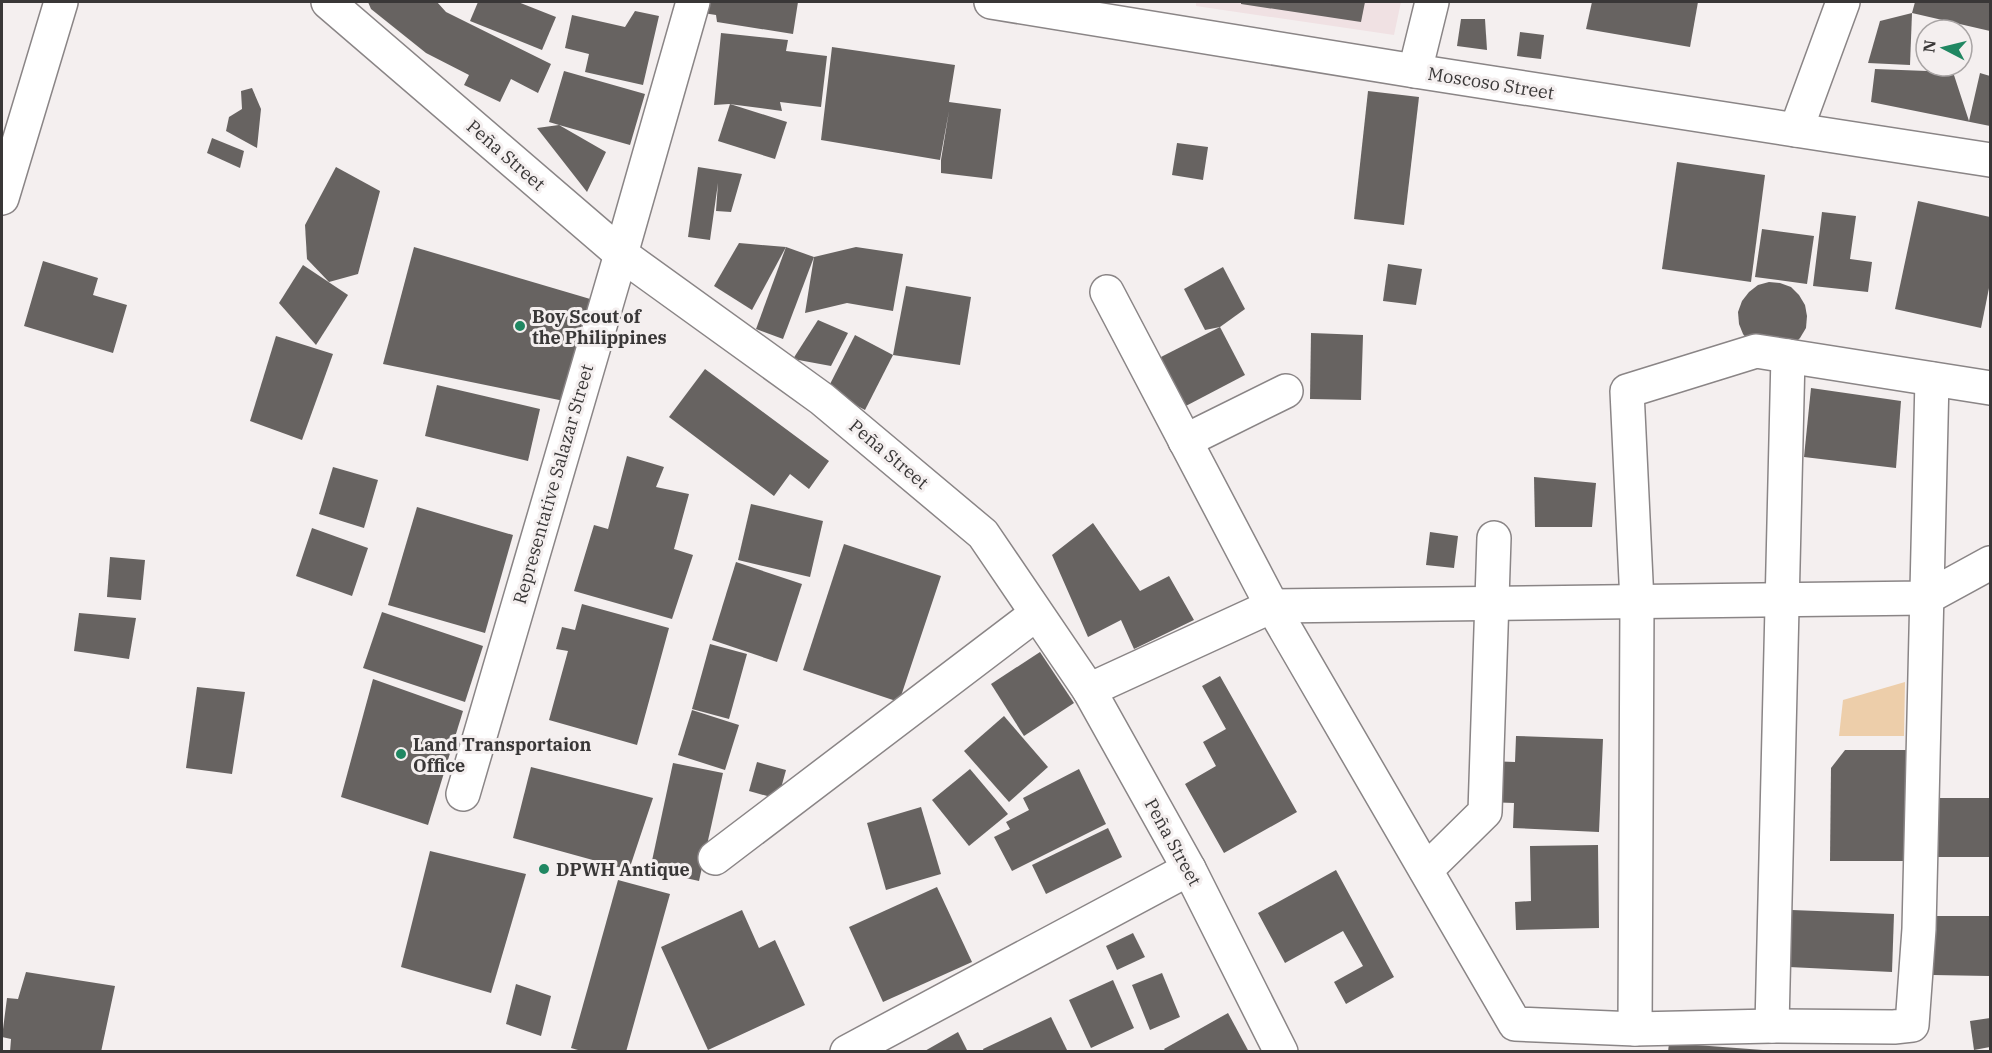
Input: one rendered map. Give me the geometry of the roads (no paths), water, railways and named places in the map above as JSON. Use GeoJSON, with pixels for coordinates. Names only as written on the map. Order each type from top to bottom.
{"type":"FeatureCollection","features":[{"type":"Feature","properties":{"kind":"street"},"geometry":{"type":"LineString","coordinates":[[2,198],[61,2]]}},
{"type":"Feature","properties":{"kind":"street","name":"Peña Street"},"geometry":{"type":"LineString","coordinates":[[328,2],[621,254],[822,399],[983,534],[1089,690],[1189,869],[1281,1052]]}},
{"type":"Feature","properties":{"kind":"street","name":"Representative Salazar Street"},"geometry":{"type":"LineString","coordinates":[[463,794],[693,2]]}},
{"type":"Feature","properties":{"kind":"street","name":"Moscoso Street"},"geometry":{"type":"LineString","coordinates":[[991,2],[1415,71],[1990,160]]}},
{"type":"Feature","properties":{"kind":"street"},"geometry":{"type":"LineString","coordinates":[[1415,71],[1432,2]]}},
{"type":"Feature","properties":{"kind":"street"},"geometry":{"type":"LineString","coordinates":[[1796,130],[1843,2]]}},
{"type":"Feature","properties":{"kind":"street"},"geometry":{"type":"LineString","coordinates":[[1107,292],[1272,606],[1515,1024],[1635,1029],[1912,1025],[1918,928],[1932,379]]}},
{"type":"Feature","properties":{"kind":"street"},"geometry":{"type":"LineString","coordinates":[[1635,1029],[1637,602],[1627,391],[1756,351],[1990,388]]}},
{"type":"Feature","properties":{"kind":"street"},"geometry":{"type":"LineString","coordinates":[[1772,1026],[1788,356]]}},
{"type":"Feature","properties":{"kind":"street"},"geometry":{"type":"LineString","coordinates":[[1185,441],[1286,391]]}},
{"type":"Feature","properties":{"kind":"street"},"geometry":{"type":"LineString","coordinates":[[1426,870],[1485,812],[1494,538]]}},
{"type":"Feature","properties":{"kind":"street"},"geometry":{"type":"LineString","coordinates":[[1089,690],[1272,606],[1926,598],[1990,563]]}},
{"type":"Feature","properties":{"kind":"street"},"geometry":{"type":"LineString","coordinates":[[715,858],[1036,614]]}},
{"type":"Feature","properties":{"kind":"street"},"geometry":{"type":"LineString","coordinates":[[847,1052],[1189,869]]}},
{"type":"Feature","properties":{"kind":"place","name":"Boy Scout of the Philippines"},"geometry":{"type":"Point","coordinates":[520,326]}},
{"type":"Feature","properties":{"kind":"place","name":"Land Transportaion Office"},"geometry":{"type":"Point","coordinates":[401,754]}},
{"type":"Feature","properties":{"kind":"place","name":"DPWH Antique"},"geometry":{"type":"Point","coordinates":[544,869]}}]}
